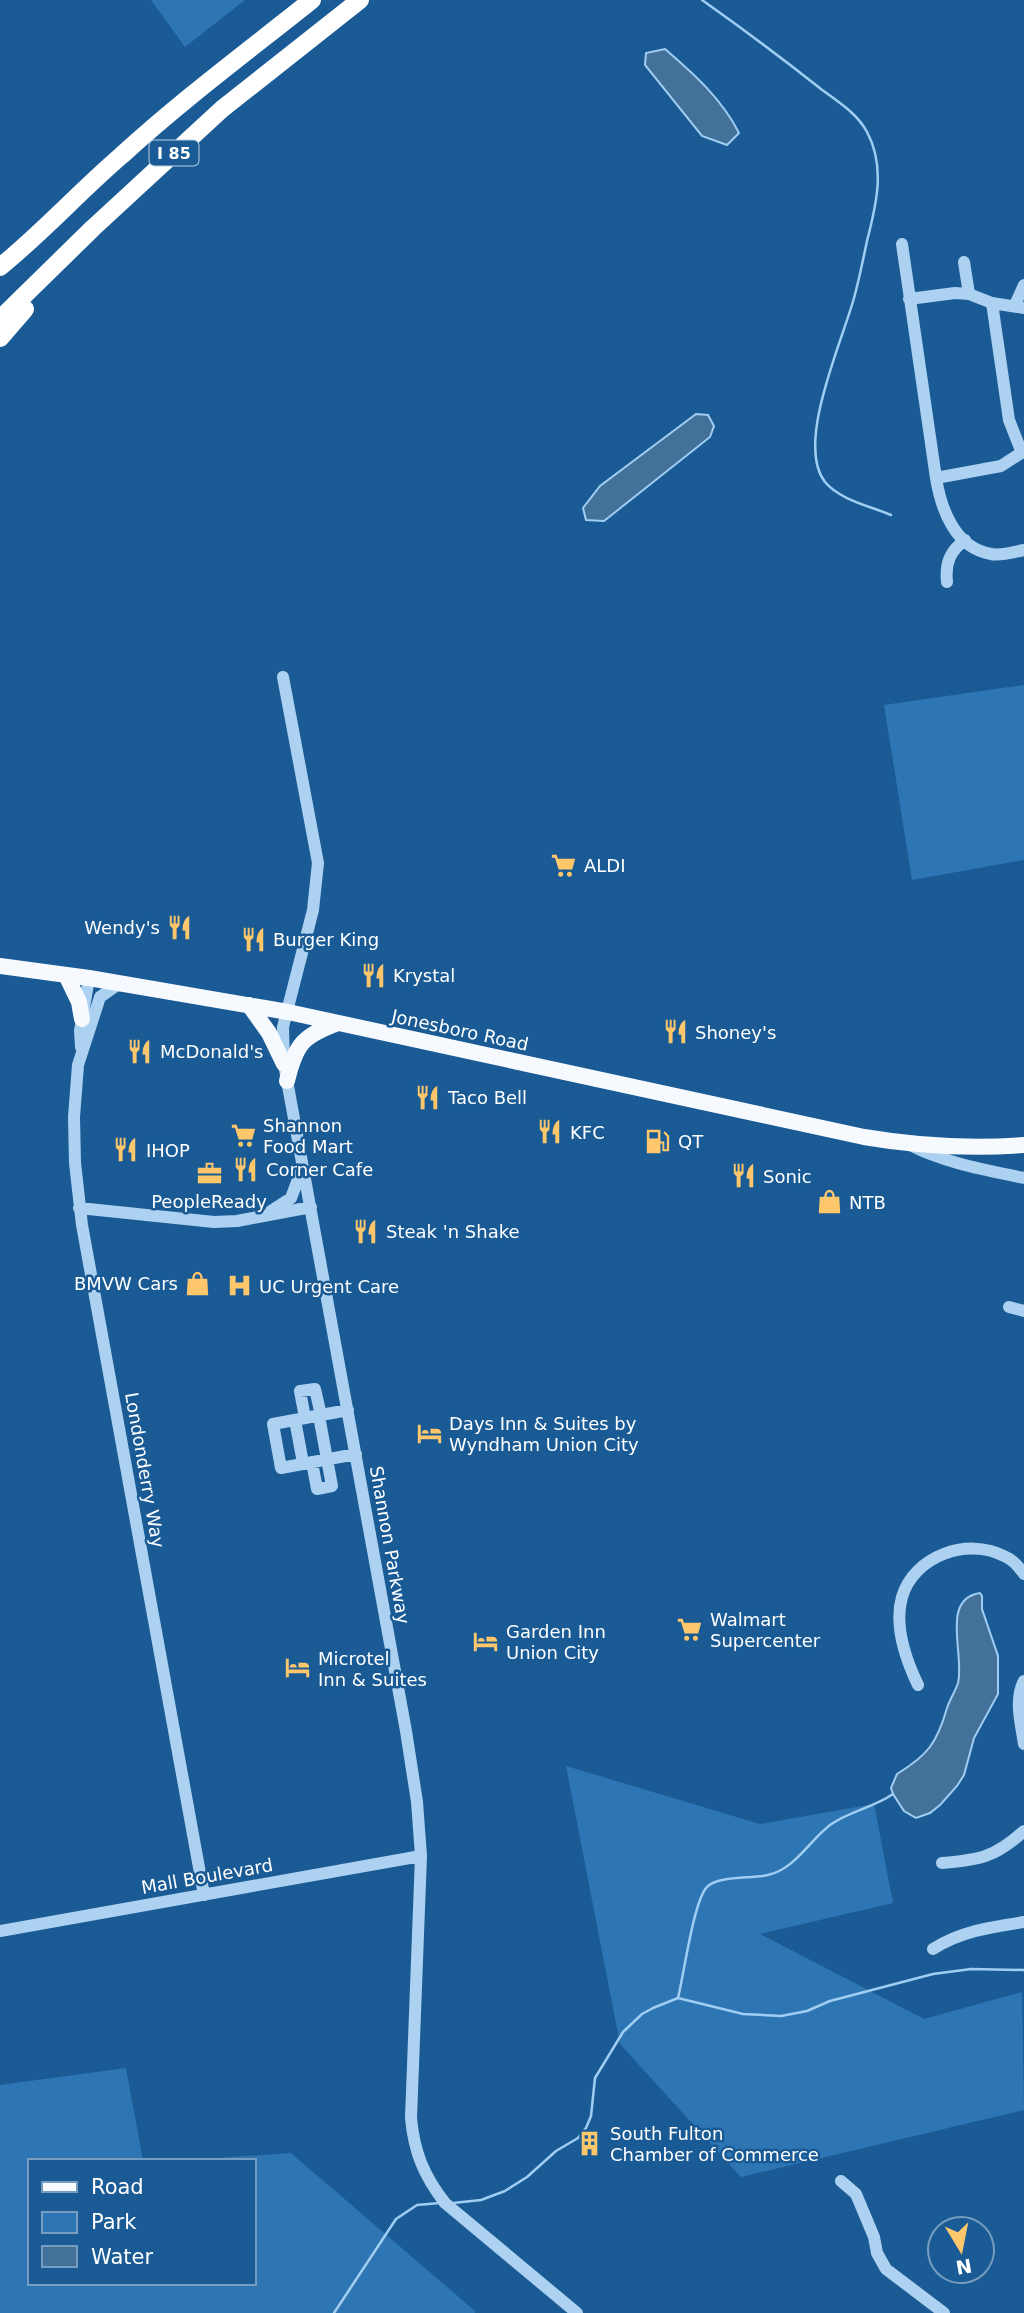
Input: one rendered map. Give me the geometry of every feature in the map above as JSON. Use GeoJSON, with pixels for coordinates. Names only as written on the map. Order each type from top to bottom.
{"type":"FeatureCollection","features":[{"type":"Feature","properties":{"kind":"highway","name":"I 85"},"geometry":{"type":"LineString","coordinates":[[0,267],[123,153],[194,93],[313,0]]}},
{"type":"Feature","properties":{"kind":"highway","name":"I 85"},"geometry":{"type":"LineString","coordinates":[[0,319],[93,228],[222,109],[360,0]]}},
{"type":"Feature","properties":{"kind":"highway"},"geometry":{"type":"LineString","coordinates":[[0,338],[93,228]]}},
{"type":"Feature","properties":{"kind":"main road","name":"Jonesboro Road"},"geometry":{"type":"LineString","coordinates":[[5,969],[89,978],[249,1004],[864,1137],[954,1147],[1024,1145]]}},
{"type":"Feature","properties":{"kind":"main road"},"geometry":{"type":"LineString","coordinates":[[66,975],[79,1002],[82,1019]]}},
{"type":"Feature","properties":{"kind":"main road"},"geometry":{"type":"LineString","coordinates":[[249,1004],[269,1033],[284,1064]]}},
{"type":"Feature","properties":{"kind":"main road"},"geometry":{"type":"LineString","coordinates":[[287,1081],[292,1058],[299,1045],[307,1036],[338,1023]]}},
{"type":"Feature","properties":{"kind":"street"},"geometry":{"type":"LineString","coordinates":[[902,244],[936,478],[944,514],[952,527],[978,550],[993,555],[1024,550]]}},
{"type":"Feature","properties":{"kind":"street"},"geometry":{"type":"LineString","coordinates":[[964,262],[969,294]]}},
{"type":"Feature","properties":{"kind":"street"},"geometry":{"type":"LineString","coordinates":[[909,299],[955,293],[969,294],[992,303],[1019,306],[1024,285]]}},
{"type":"Feature","properties":{"kind":"street"},"geometry":{"type":"LineString","coordinates":[[936,478],[1001,466],[1023,452],[1009,420],[992,303]]}},
{"type":"Feature","properties":{"kind":"street"},"geometry":{"type":"LineString","coordinates":[[947,582],[948,558],[965,540]]}},
{"type":"Feature","properties":{"kind":"street","name":"Shannon Parkway"},"geometry":{"type":"LineString","coordinates":[[283,677],[318,863],[315,898],[282,1037],[284,1064],[417,1802],[421,1856],[411,2118],[413,2141],[418,2161],[429,2183],[445,2203],[577,2313]]}},
{"type":"Feature","properties":{"kind":"street","name":"Londonderry Way"},"geometry":{"type":"LineString","coordinates":[[82,1050],[80,1031],[89,978]]}},
{"type":"Feature","properties":{"kind":"street","name":"Londonderry Way"},"geometry":{"type":"LineString","coordinates":[[120,983],[100,997],[77,1074],[74,1117],[79,1208],[204,1895]]}},
{"type":"Feature","properties":{"kind":"street","name":"Jonesboro Road"},"geometry":{"type":"LineString","coordinates":[[910,1144],[926,1153],[1024,1178]]}},
{"type":"Feature","properties":{"kind":"street"},"geometry":{"type":"LineString","coordinates":[[254,1217],[291,1198],[297,1188],[303,1165]]}},
{"type":"Feature","properties":{"kind":"street"},"geometry":{"type":"LineString","coordinates":[[79,1208],[214,1222],[311,1207]]}},
{"type":"Feature","properties":{"kind":"street"},"geometry":{"type":"LineString","coordinates":[[1009,1307],[1024,1311]]}},
{"type":"Feature","properties":{"kind":"street"},"geometry":{"type":"LineString","coordinates":[[315,1389],[332,1486],[317,1489],[307,1463],[300,1419],[300,1391],[315,1389]]}},
{"type":"Feature","properties":{"kind":"street"},"geometry":{"type":"LineString","coordinates":[[348,1410],[273,1424],[281,1468],[356,1454]]}},
{"type":"Feature","properties":{"kind":"street"},"geometry":{"type":"LineString","coordinates":[[918,1685],[908,1664],[900,1616],[902,1597],[911,1578],[922,1565],[958,1550],[989,1550],[1006,1556],[1024,1574]]}},
{"type":"Feature","properties":{"kind":"street"},"geometry":{"type":"LineString","coordinates":[[1024,1681],[1020,1688],[1019,1705],[1024,1744]]}},
{"type":"Feature","properties":{"kind":"street"},"geometry":{"type":"LineString","coordinates":[[942,1863],[986,1857],[1022,1836]]}},
{"type":"Feature","properties":{"kind":"street","name":"Mall Boulevard"},"geometry":{"type":"LineString","coordinates":[[0,1931],[421,1856]]}},
{"type":"Feature","properties":{"kind":"street"},"geometry":{"type":"LineString","coordinates":[[933,1949],[950,1938],[980,1929],[1024,1922]]}},
{"type":"Feature","properties":{"kind":"street"},"geometry":{"type":"LineString","coordinates":[[841,2180],[856,2194],[874,2237],[877,2253],[886,2269],[944,2313]]}},
{"type":"Feature","properties":{"kind":"green space"},"geometry":{"type":"Polygon","coordinates":[[[151,0],[245,0],[185,47],[151,0]]]}},
{"type":"Feature","properties":{"kind":"green space"},"geometry":{"type":"Polygon","coordinates":[[[1024,685],[1024,860],[912,880],[884,705],[1024,685]]]}},
{"type":"Feature","properties":{"kind":"green space"},"geometry":{"type":"Polygon","coordinates":[[[566,1766],[760,1824],[874,1804],[893,1903],[760,1934],[924,2019],[1022,1992],[1024,2110],[741,2177],[620,2044],[566,1766]]]}},
{"type":"Feature","properties":{"kind":"green space"},"geometry":{"type":"Polygon","coordinates":[[[126,2068],[143,2159],[28,2159],[28,2285],[256,2285],[256,2159],[202,2159],[291,2153],[475,2313],[0,2313],[0,2085],[126,2068]]]}},
{"type":"Feature","properties":{"kind":"water"},"geometry":{"type":"Polygon","coordinates":[[[665,49],[706,88],[732,121],[739,133],[727,145],[702,136],[645,65],[646,53],[665,49]]]}},
{"type":"Feature","properties":{"kind":"water"},"geometry":{"type":"Polygon","coordinates":[[[696,414],[708,415],[714,426],[710,437],[604,521],[586,520],[583,508],[600,486],[696,414]]]}},
{"type":"Feature","properties":{"kind":"water"},"geometry":{"type":"Polygon","coordinates":[[[980,1593],[982,1609],[998,1656],[998,1694],[974,1738],[964,1775],[957,1786],[930,1813],[916,1818],[904,1811],[891,1788],[897,1774],[924,1754],[935,1739],[958,1683],[957,1617],[968,1597],[980,1593]]]}},
{"type":"Feature","properties":{"kind":"waterway"},"geometry":{"type":"LineString","coordinates":[[702,0],[847,108],[863,125],[873,145],[878,173],[873,214],[854,298],[824,392],[815,443],[817,465],[831,488],[847,498],[891,515]]}},
{"type":"Feature","properties":{"kind":"waterway"},"geometry":{"type":"LineString","coordinates":[[678,1998],[693,1924],[706,1888],[718,1881],[778,1872],[794,1861],[830,1825],[893,1794]]}},
{"type":"Feature","properties":{"kind":"waterway"},"geometry":{"type":"LineString","coordinates":[[453,2203],[481,2200],[505,2191],[527,2177],[556,2151],[578,2138],[591,2116],[595,2078],[623,2032],[642,2014],[653,2008],[678,1998],[743,2014],[781,2016],[807,2011],[830,2001],[933,1974],[971,1969],[1024,1970]]}},
{"type":"Feature","properties":{"kind":"waterway"},"geometry":{"type":"LineString","coordinates":[[334,2313],[396,2219],[417,2205],[440,2203]]}},
{"type":"Feature","properties":{"kind":"place","name":"ALDI"},"geometry":{"type":"Point","coordinates":[564,865]}},
{"type":"Feature","properties":{"kind":"place","name":"Wendy's"},"geometry":{"type":"Point","coordinates":[180,927]}},
{"type":"Feature","properties":{"kind":"place","name":"Burger King"},"geometry":{"type":"Point","coordinates":[253,939]}},
{"type":"Feature","properties":{"kind":"place","name":"Krystal"},"geometry":{"type":"Point","coordinates":[373,975]}},
{"type":"Feature","properties":{"kind":"place","name":"Shoney's"},"geometry":{"type":"Point","coordinates":[675,1032]}},
{"type":"Feature","properties":{"kind":"place","name":"McDonald's"},"geometry":{"type":"Point","coordinates":[140,1051]}},
{"type":"Feature","properties":{"kind":"place","name":"Taco Bell"},"geometry":{"type":"Point","coordinates":[428,1097]}},
{"type":"Feature","properties":{"kind":"place","name":"KFC"},"geometry":{"type":"Point","coordinates":[550,1132]}},
{"type":"Feature","properties":{"kind":"place","name":"Shannon Food Mart"},"geometry":{"type":"Point","coordinates":[243,1135]}},
{"type":"Feature","properties":{"kind":"place","name":"QT"},"geometry":{"type":"Point","coordinates":[658,1141]}},
{"type":"Feature","properties":{"kind":"place","name":"IHOP"},"geometry":{"type":"Point","coordinates":[126,1150]}},
{"type":"Feature","properties":{"kind":"place","name":"Corner Cafe"},"geometry":{"type":"Point","coordinates":[246,1169]}},
{"type":"Feature","properties":{"kind":"place","name":"PeopleReady"},"geometry":{"type":"Point","coordinates":[209,1174]}},
{"type":"Feature","properties":{"kind":"place","name":"Sonic"},"geometry":{"type":"Point","coordinates":[743,1176]}},
{"type":"Feature","properties":{"kind":"place","name":"NTB"},"geometry":{"type":"Point","coordinates":[829,1202]}},
{"type":"Feature","properties":{"kind":"place","name":"Steak 'n Shake"},"geometry":{"type":"Point","coordinates":[366,1231]}},
{"type":"Feature","properties":{"kind":"place","name":"BMVW Cars"},"geometry":{"type":"Point","coordinates":[198,1283]}},
{"type":"Feature","properties":{"kind":"place","name":"UC Urgent Care"},"geometry":{"type":"Point","coordinates":[239,1286]}},
{"type":"Feature","properties":{"kind":"place","name":"Days Inn & Suites by Wyndham Union City"},"geometry":{"type":"Point","coordinates":[429,1433]}},
{"type":"Feature","properties":{"kind":"place","name":"Walmart Supercenter"},"geometry":{"type":"Point","coordinates":[690,1629]}},
{"type":"Feature","properties":{"kind":"place","name":"Garden Inn Union City"},"geometry":{"type":"Point","coordinates":[486,1641]}},
{"type":"Feature","properties":{"kind":"place","name":"Microtel Inn & Suites"},"geometry":{"type":"Point","coordinates":[298,1668]}},
{"type":"Feature","properties":{"kind":"place","name":"South Fulton Chamber of Commerce"},"geometry":{"type":"Point","coordinates":[590,2143]}}]}
